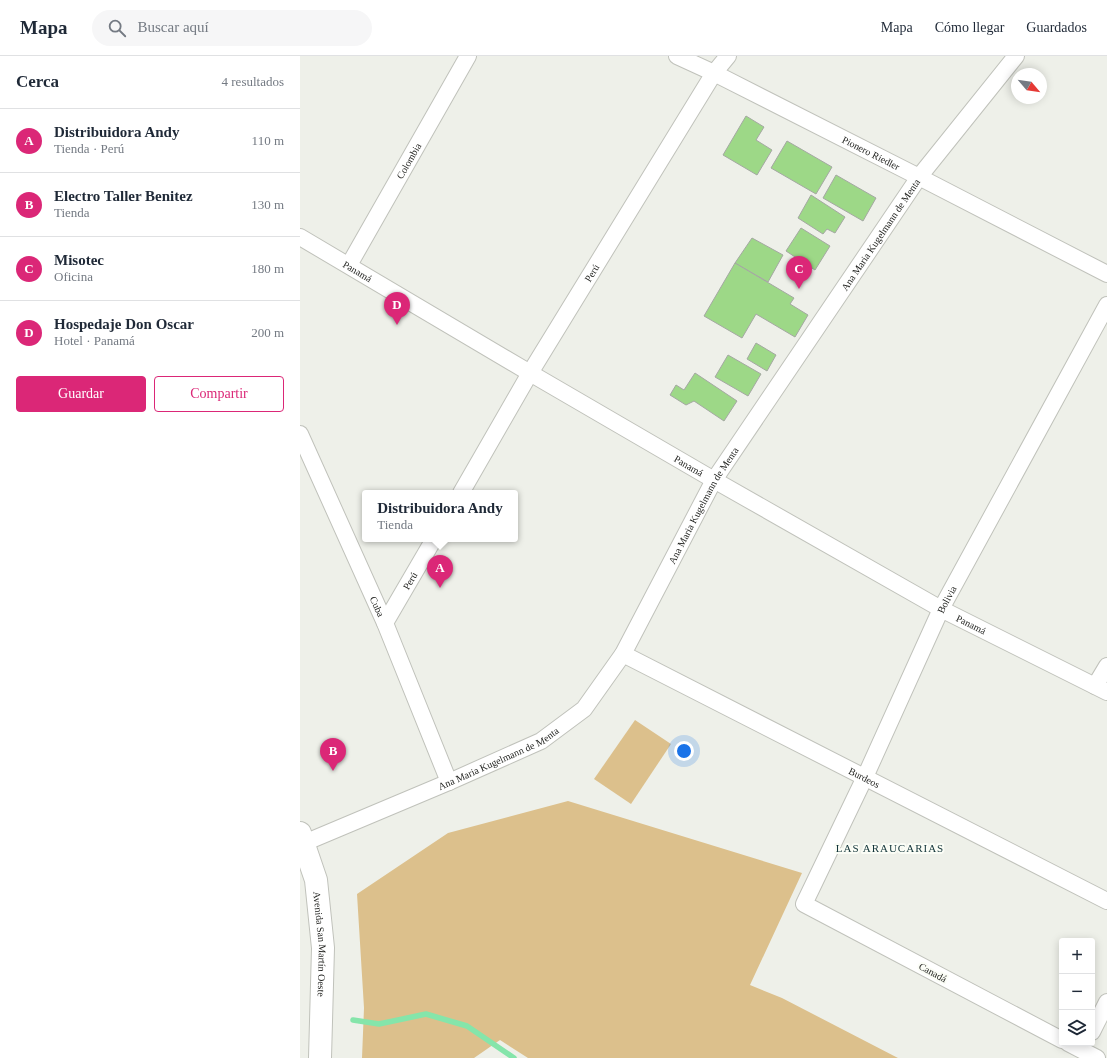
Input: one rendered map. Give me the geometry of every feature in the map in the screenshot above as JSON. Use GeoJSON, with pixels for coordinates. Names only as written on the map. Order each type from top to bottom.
{"type":"FeatureCollection","features":[{"type":"Feature","properties":{"kind":"main road","name":"Avenida San Martín Oeste"},"geometry":{"type":"LineString","coordinates":[[302,838],[316,880],[323,948],[320,1058]]}},
{"type":"Feature","properties":{"kind":"street","name":"Colombia"},"geometry":{"type":"LineString","coordinates":[[349,265],[468,56]]}},
{"type":"Feature","properties":{"kind":"street","name":"Pionero Riedler"},"geometry":{"type":"LineString","coordinates":[[677,56],[714,73],[1107,274]]}},
{"type":"Feature","properties":{"kind":"street","name":"Perú"},"geometry":{"type":"LineString","coordinates":[[463,490],[530,373],[714,73],[728,56]]}},
{"type":"Feature","properties":{"kind":"street","name":"Ana Maria Kugelmann de Menta"},"geometry":{"type":"LineString","coordinates":[[302,838],[449,782],[541,741],[584,709],[623,654],[714,480],[919,177],[1016,56]]}},
{"type":"Feature","properties":{"kind":"street","name":"Panamá"},"geometry":{"type":"LineString","coordinates":[[300,236],[530,373],[941,609],[1101,689]]}},
{"type":"Feature","properties":{"kind":"street","name":"Bolivia"},"geometry":{"type":"LineString","coordinates":[[804,904],[865,777],[941,609],[1107,305]]}},
{"type":"Feature","properties":{"kind":"street","name":"Cuba"},"geometry":{"type":"LineString","coordinates":[[300,434],[385,623],[449,782]]}},
{"type":"Feature","properties":{"kind":"street","name":"Perú"},"geometry":{"type":"LineString","coordinates":[[385,623],[432,542]]}},
{"type":"Feature","properties":{"kind":"street","name":"Burdeos"},"geometry":{"type":"LineString","coordinates":[[623,654],[1107,901]]}},
{"type":"Feature","properties":{"kind":"street"},"geometry":{"type":"LineString","coordinates":[[1101,689],[1107,666]]}},
{"type":"Feature","properties":{"kind":"street","name":"Canadá"},"geometry":{"type":"LineString","coordinates":[[804,904],[1059,1038]]}},
{"type":"Feature","properties":{"kind":"street"},"geometry":{"type":"LineString","coordinates":[[1095,1026],[1107,1002]]}},
{"type":"Feature","properties":{"kind":"street"},"geometry":{"type":"LineString","coordinates":[[1079,1049],[1097,1058]]}},
{"type":"Feature","properties":{"kind":"shaded area"},"geometry":{"type":"Polygon","coordinates":[[[635,720],[671,744],[631,804],[594,779],[635,720]]]}},
{"type":"Feature","properties":{"kind":"shaded area"},"geometry":{"type":"Polygon","coordinates":[[[568,801],[802,873],[750,985],[782,998],[898,1058],[528,1058],[500,1040],[474,1058],[362,1058],[364,1008],[357,894],[448,833],[568,801]]]}},
{"type":"Feature","properties":{"kind":"building"},"geometry":{"type":"Polygon","coordinates":[[[746,116],[764,127],[756,140],[772,150],[757,175],[723,155],[746,116]]]}},
{"type":"Feature","properties":{"kind":"building"},"geometry":{"type":"Polygon","coordinates":[[[787,141],[832,167],[816,194],[771,168],[787,141]]]}},
{"type":"Feature","properties":{"kind":"building"},"geometry":{"type":"Polygon","coordinates":[[[836,175],[876,198],[863,221],[823,198],[836,175]]]}},
{"type":"Feature","properties":{"kind":"building"},"geometry":{"type":"Polygon","coordinates":[[[811,195],[845,217],[835,233],[827,229],[823,234],[798,218],[811,195]]]}},
{"type":"Feature","properties":{"kind":"building"},"geometry":{"type":"Polygon","coordinates":[[[801,228],[830,246],[815,270],[786,251],[801,228]]]}},
{"type":"Feature","properties":{"kind":"building"},"geometry":{"type":"Polygon","coordinates":[[[752,238],[783,255],[768,282],[735,263],[752,238]]]}},
{"type":"Feature","properties":{"kind":"building"},"geometry":{"type":"Polygon","coordinates":[[[735,263],[794,298],[790,304],[808,315],[795,337],[756,314],[742,338],[704,316],[735,263]]]}},
{"type":"Feature","properties":{"kind":"building"},"geometry":{"type":"Polygon","coordinates":[[[756,343],[776,355],[767,371],[747,359],[756,343]]]}},
{"type":"Feature","properties":{"kind":"building"},"geometry":{"type":"Polygon","coordinates":[[[728,355],[761,374],[748,396],[715,377],[728,355]]]}},
{"type":"Feature","properties":{"kind":"building"},"geometry":{"type":"Polygon","coordinates":[[[695,373],[737,401],[724,421],[694,401],[686,405],[670,395],[676,385],[684,390],[695,373]]]}},
{"type":"Feature","properties":{"kind":"waterway"},"geometry":{"type":"LineString","coordinates":[[353,1020],[379,1024],[426,1014],[467,1026],[514,1058]]}},
{"type":"Feature","properties":{"kind":"place","name":"Misotec"},"geometry":{"type":"Point","coordinates":[799,289]}},
{"type":"Feature","properties":{"kind":"place","name":"Hospedaje Don Oscar"},"geometry":{"type":"Point","coordinates":[397,325]}},
{"type":"Feature","properties":{"kind":"place","name":"Distribuidora Andy"},"geometry":{"type":"Point","coordinates":[440,588]}},
{"type":"Feature","properties":{"kind":"place","name":"Electro Taller Benitez"},"geometry":{"type":"Point","coordinates":[333,771]}},
{"type":"Feature","properties":{"kind":"district","name":"LAS ARAUCARIAS"},"geometry":{"type":"Point","coordinates":[890,848]}}]}
